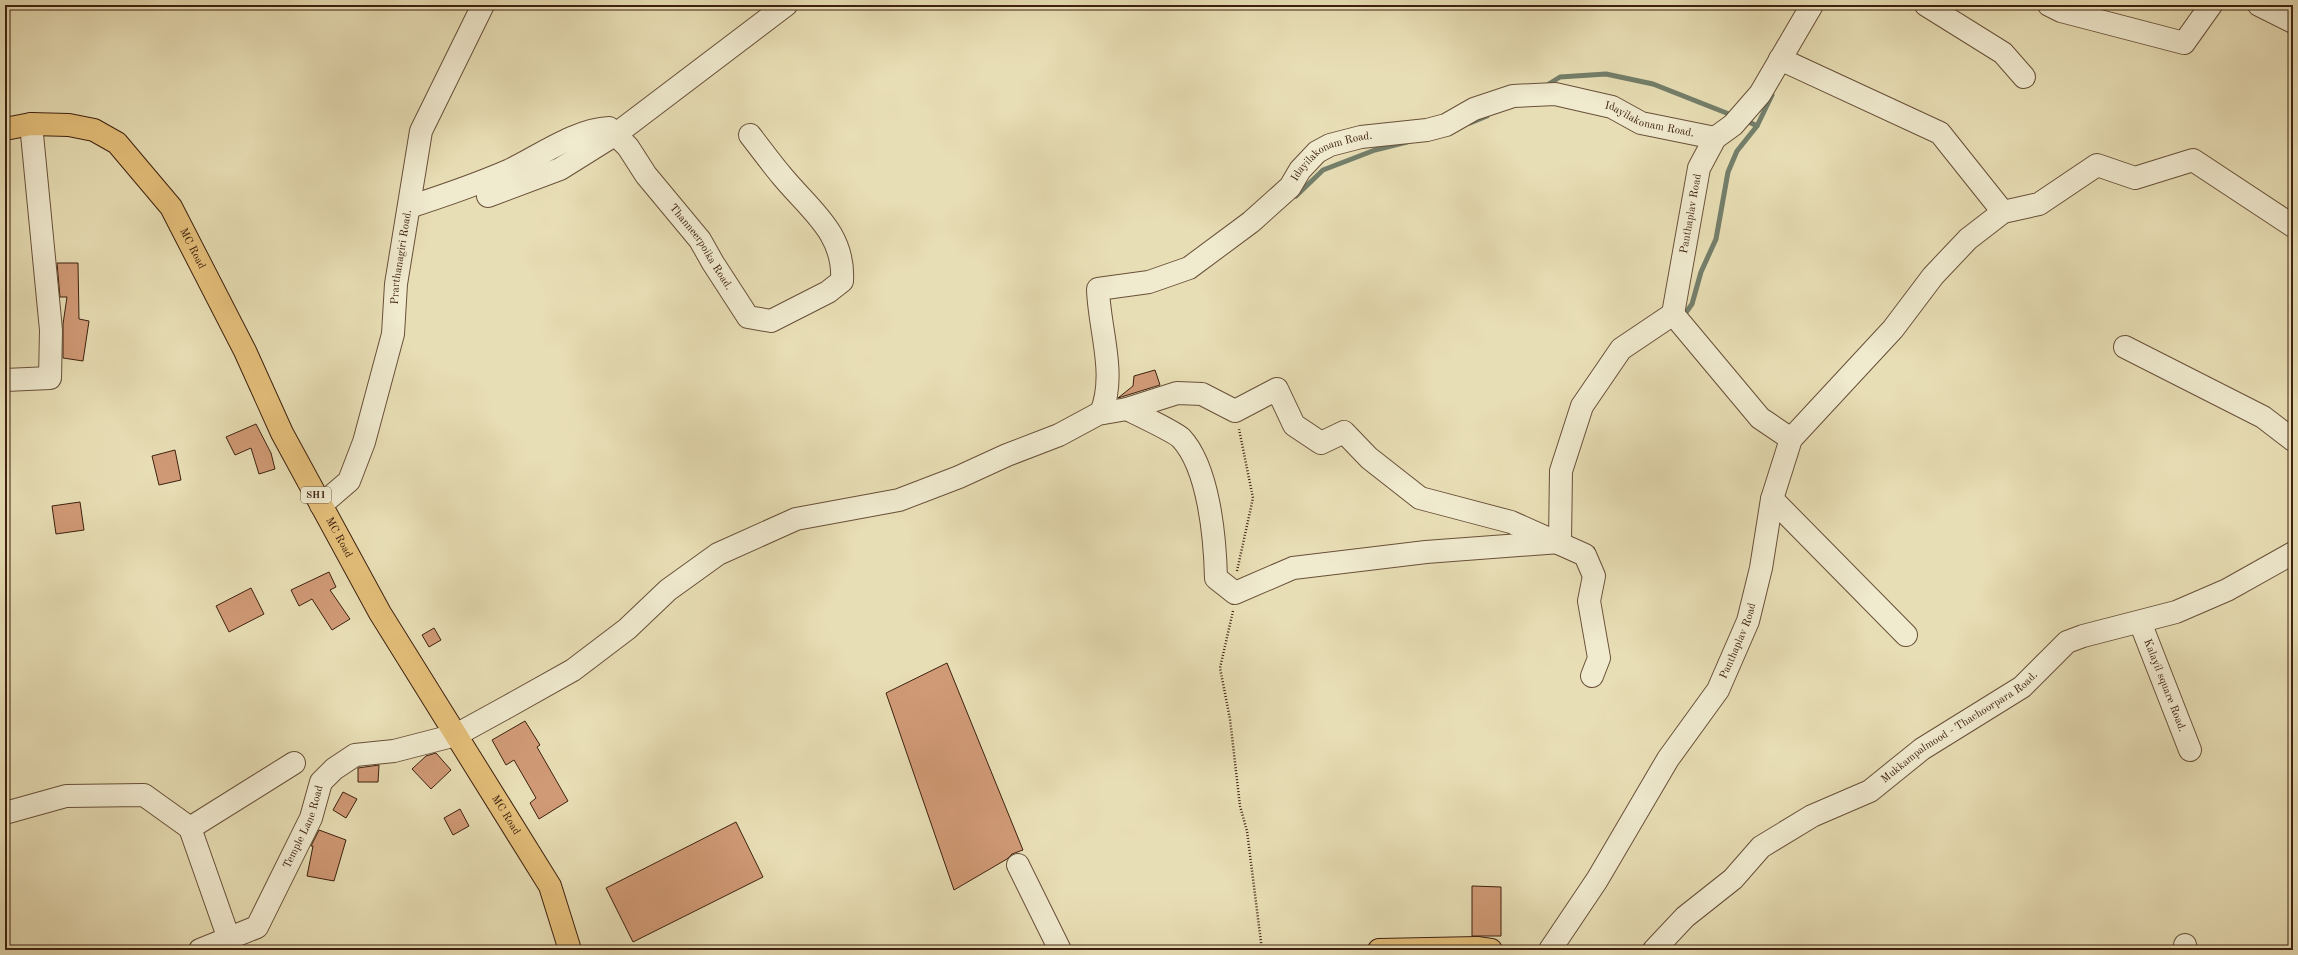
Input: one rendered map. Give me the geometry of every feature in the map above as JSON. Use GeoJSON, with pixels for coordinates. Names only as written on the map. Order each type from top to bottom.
{"type":"FeatureCollection","features":[{"type":"Feature","properties":{"kind":"main road","name":"MC Road"},"geometry":{"type":"LineString","coordinates":[[5,129],[31,124],[70,124],[94,130],[117,143],[171,207],[245,351],[282,433],[380,613],[550,886],[570,950]]}},
{"type":"Feature","properties":{"kind":"main road"},"geometry":{"type":"LineString","coordinates":[[1379,950],[1410,948],[1476,948],[1491,950]]}},
{"type":"Feature","properties":{"kind":"street","name":"Prarthanagiri Road."},"geometry":{"type":"LineString","coordinates":[[321,505],[349,481],[368,428],[392,334],[396,284],[421,131],[483,5]]}},
{"type":"Feature","properties":{"kind":"street"},"geometry":{"type":"LineString","coordinates":[[488,196],[560,169],[616,134],[786,5]]}},
{"type":"Feature","properties":{"kind":"street"},"geometry":{"type":"LineString","coordinates":[[1812,5],[1789,63],[1940,133],[2003,212]]}},
{"type":"Feature","properties":{"kind":"street"},"geometry":{"type":"LineString","coordinates":[[1926,5],[2003,53],[2024,77]]}},
{"type":"Feature","properties":{"kind":"street"},"geometry":{"type":"LineString","coordinates":[[2049,5],[2061,11],[2184,43],[2212,5]]}},
{"type":"Feature","properties":{"kind":"street"},"geometry":{"type":"LineString","coordinates":[[2259,5],[2293,22]]}},
{"type":"Feature","properties":{"kind":"street","name":"Panthaplav Road"},"geometry":{"type":"LineString","coordinates":[[1679,322],[1699,168],[1715,138],[1733,125],[1789,63]]}},
{"type":"Feature","properties":{"kind":"street","name":"Idayilakonam Road."},"geometry":{"type":"LineString","coordinates":[[1101,413],[1107,397],[1104,330],[1098,304],[1098,289],[1149,282],[1188,268],[1251,222],[1290,187],[1300,170],[1317,152],[1330,145],[1361,137],[1427,130],[1446,125],[1474,109],[1513,96],[1555,94],[1612,107],[1641,123],[1715,138]]}},
{"type":"Feature","properties":{"kind":"street"},"geometry":{"type":"LineString","coordinates":[[5,380],[50,378],[51,330],[31,124]]}},
{"type":"Feature","properties":{"kind":"street"},"geometry":{"type":"LineString","coordinates":[[409,207],[510,170],[567,141],[599,128],[609,128],[616,134]]}},
{"type":"Feature","properties":{"kind":"street","name":"Thanneerpoika Road."},"geometry":{"type":"LineString","coordinates":[[616,134],[628,147],[646,175],[700,240],[713,263],[748,316],[772,321],[837,285],[842,281],[843,267],[838,243],[815,211],[782,176],[750,135]]}},
{"type":"Feature","properties":{"kind":"street"},"geometry":{"type":"LineString","coordinates":[[1560,542],[1561,472],[1582,406],[1621,349],[1679,322],[1760,418],[1792,440],[1893,329],[1933,276],[1968,239],[2003,212],[2039,204],[2097,165],[2135,178],[2193,160],[2293,226]]}},
{"type":"Feature","properties":{"kind":"street"},"geometry":{"type":"LineString","coordinates":[[2125,347],[2263,417],[2293,440]]}},
{"type":"Feature","properties":{"kind":"street"},"geometry":{"type":"LineString","coordinates":[[1235,411],[1277,390],[1294,425],[1321,443],[1344,432],[1369,458],[1420,498],[1512,522],[1560,542],[1585,555],[1594,576],[1589,601],[1599,658],[1592,676]]}},
{"type":"Feature","properties":{"kind":"street","name":"Temple Lane Road"},"geometry":{"type":"LineString","coordinates":[[200,950],[256,927],[311,818],[321,782],[334,768],[355,755],[394,751],[456,735],[572,670],[627,629],[668,590],[718,554],[796,519],[899,500],[959,478],[1007,455],[1059,435],[1101,413],[1127,409],[1177,393],[1202,394],[1235,411]]}},
{"type":"Feature","properties":{"kind":"street"},"geometry":{"type":"LineString","coordinates":[[1127,409],[1180,437],[1198,467],[1208,502],[1216,548],[1216,578],[1235,593],[1293,568],[1426,552],[1560,542]]}},
{"type":"Feature","properties":{"kind":"street","name":"Panthaplav Road"},"geometry":{"type":"LineString","coordinates":[[1550,950],[1597,880],[1668,759],[1718,690],[1748,621],[1761,568],[1772,499],[1792,440]]}},
{"type":"Feature","properties":{"kind":"street"},"geometry":{"type":"LineString","coordinates":[[1772,499],[1906,635]]}},
{"type":"Feature","properties":{"kind":"street","name":"Mukkampalmood - Thachoorpara Road."},"geometry":{"type":"LineString","coordinates":[[1654,950],[1685,917],[1733,879],[1761,847],[1812,816],[1870,791],[1922,749],[2022,687],[2067,642],[2083,636],[2176,612],[2227,590],[2293,553]]}},
{"type":"Feature","properties":{"kind":"street","name":"Kalayil square Road."},"geometry":{"type":"LineString","coordinates":[[2140,622],[2190,750]]}},
{"type":"Feature","properties":{"kind":"street"},"geometry":{"type":"LineString","coordinates":[[190,828],[294,763]]}},
{"type":"Feature","properties":{"kind":"street"},"geometry":{"type":"LineString","coordinates":[[5,814],[66,796],[144,795],[190,828],[229,939]]}},
{"type":"Feature","properties":{"kind":"street"},"geometry":{"type":"LineString","coordinates":[[1018,865],[1060,950]]}},
{"type":"Feature","properties":{"kind":"path"},"geometry":{"type":"LineString","coordinates":[[1235,411],[1253,498],[1238,564],[1233,614],[1220,668],[1230,719],[1240,806],[1247,831],[1262,950]]}},
{"type":"Feature","properties":{"kind":"building"},"geometry":{"type":"Polygon","coordinates":[[[57,263],[78,263],[79,319],[89,321],[83,361],[63,358],[63,324],[67,297],[60,297],[57,263]]]}},
{"type":"Feature","properties":{"kind":"building"},"geometry":{"type":"Polygon","coordinates":[[[1155,370],[1160,385],[1118,398],[1133,386],[1134,376],[1155,370]]]}},
{"type":"Feature","properties":{"kind":"building"},"geometry":{"type":"Polygon","coordinates":[[[256,424],[271,453],[275,469],[259,474],[251,448],[235,455],[226,437],[256,424]]]}},
{"type":"Feature","properties":{"kind":"building"},"geometry":{"type":"Polygon","coordinates":[[[175,450],[181,480],[159,485],[152,456],[175,450]]]}},
{"type":"Feature","properties":{"kind":"building"},"geometry":{"type":"Polygon","coordinates":[[[80,502],[84,530],[56,534],[52,506],[80,502]]]}},
{"type":"Feature","properties":{"kind":"building"},"geometry":{"type":"Polygon","coordinates":[[[329,572],[336,587],[330,590],[350,619],[332,630],[312,599],[299,606],[291,590],[329,572]]]}},
{"type":"Feature","properties":{"kind":"building"},"geometry":{"type":"Polygon","coordinates":[[[251,588],[264,614],[229,632],[216,606],[251,588]]]}},
{"type":"Feature","properties":{"kind":"building"},"geometry":{"type":"Polygon","coordinates":[[[434,628],[441,640],[429,647],[422,635],[434,628]]]}},
{"type":"Feature","properties":{"kind":"building"},"geometry":{"type":"Polygon","coordinates":[[[947,663],[1023,850],[1012,854],[1007,859],[954,890],[886,693],[947,663]]]}},
{"type":"Feature","properties":{"kind":"building"},"geometry":{"type":"Polygon","coordinates":[[[525,721],[540,745],[537,747],[568,801],[539,819],[530,803],[536,798],[514,760],[506,765],[492,740],[525,721]]]}},
{"type":"Feature","properties":{"kind":"building"},"geometry":{"type":"Polygon","coordinates":[[[436,753],[451,770],[431,789],[412,769],[426,756],[436,753]]]}},
{"type":"Feature","properties":{"kind":"building"},"geometry":{"type":"Polygon","coordinates":[[[379,765],[378,782],[358,782],[358,768],[379,765]]]}},
{"type":"Feature","properties":{"kind":"building"},"geometry":{"type":"Polygon","coordinates":[[[343,792],[357,799],[346,818],[333,810],[343,792]]]}},
{"type":"Feature","properties":{"kind":"building"},"geometry":{"type":"Polygon","coordinates":[[[460,809],[469,826],[453,835],[444,818],[460,809]]]}},
{"type":"Feature","properties":{"kind":"building"},"geometry":{"type":"Polygon","coordinates":[[[736,822],[763,877],[633,942],[606,888],[736,822]]]}},
{"type":"Feature","properties":{"kind":"building"},"geometry":{"type":"Polygon","coordinates":[[[319,830],[346,840],[334,881],[307,876],[313,846],[311,846],[319,830]]]}},
{"type":"Feature","properties":{"kind":"building"},"geometry":{"type":"Polygon","coordinates":[[[1472,886],[1501,887],[1501,936],[1472,936],[1472,886]]]}},
{"type":"Feature","properties":{"kind":"waterway"},"geometry":{"type":"LineString","coordinates":[[1544,87],[1560,77],[1606,74],[1653,84],[1734,116]]}},
{"type":"Feature","properties":{"kind":"waterway"},"geometry":{"type":"LineString","coordinates":[[1682,318],[1692,304],[1701,272],[1716,239],[1728,172],[1737,151],[1757,126],[1772,95]]}},
{"type":"Feature","properties":{"kind":"waterway"},"geometry":{"type":"LineString","coordinates":[[1470,123],[1487,116]]}},
{"type":"Feature","properties":{"kind":"waterway"},"geometry":{"type":"LineString","coordinates":[[1745,120],[1757,126]]}},
{"type":"Feature","properties":{"kind":"waterway"},"geometry":{"type":"LineString","coordinates":[[1296,196],[1323,170],[1375,150],[1407,142]]}}]}
